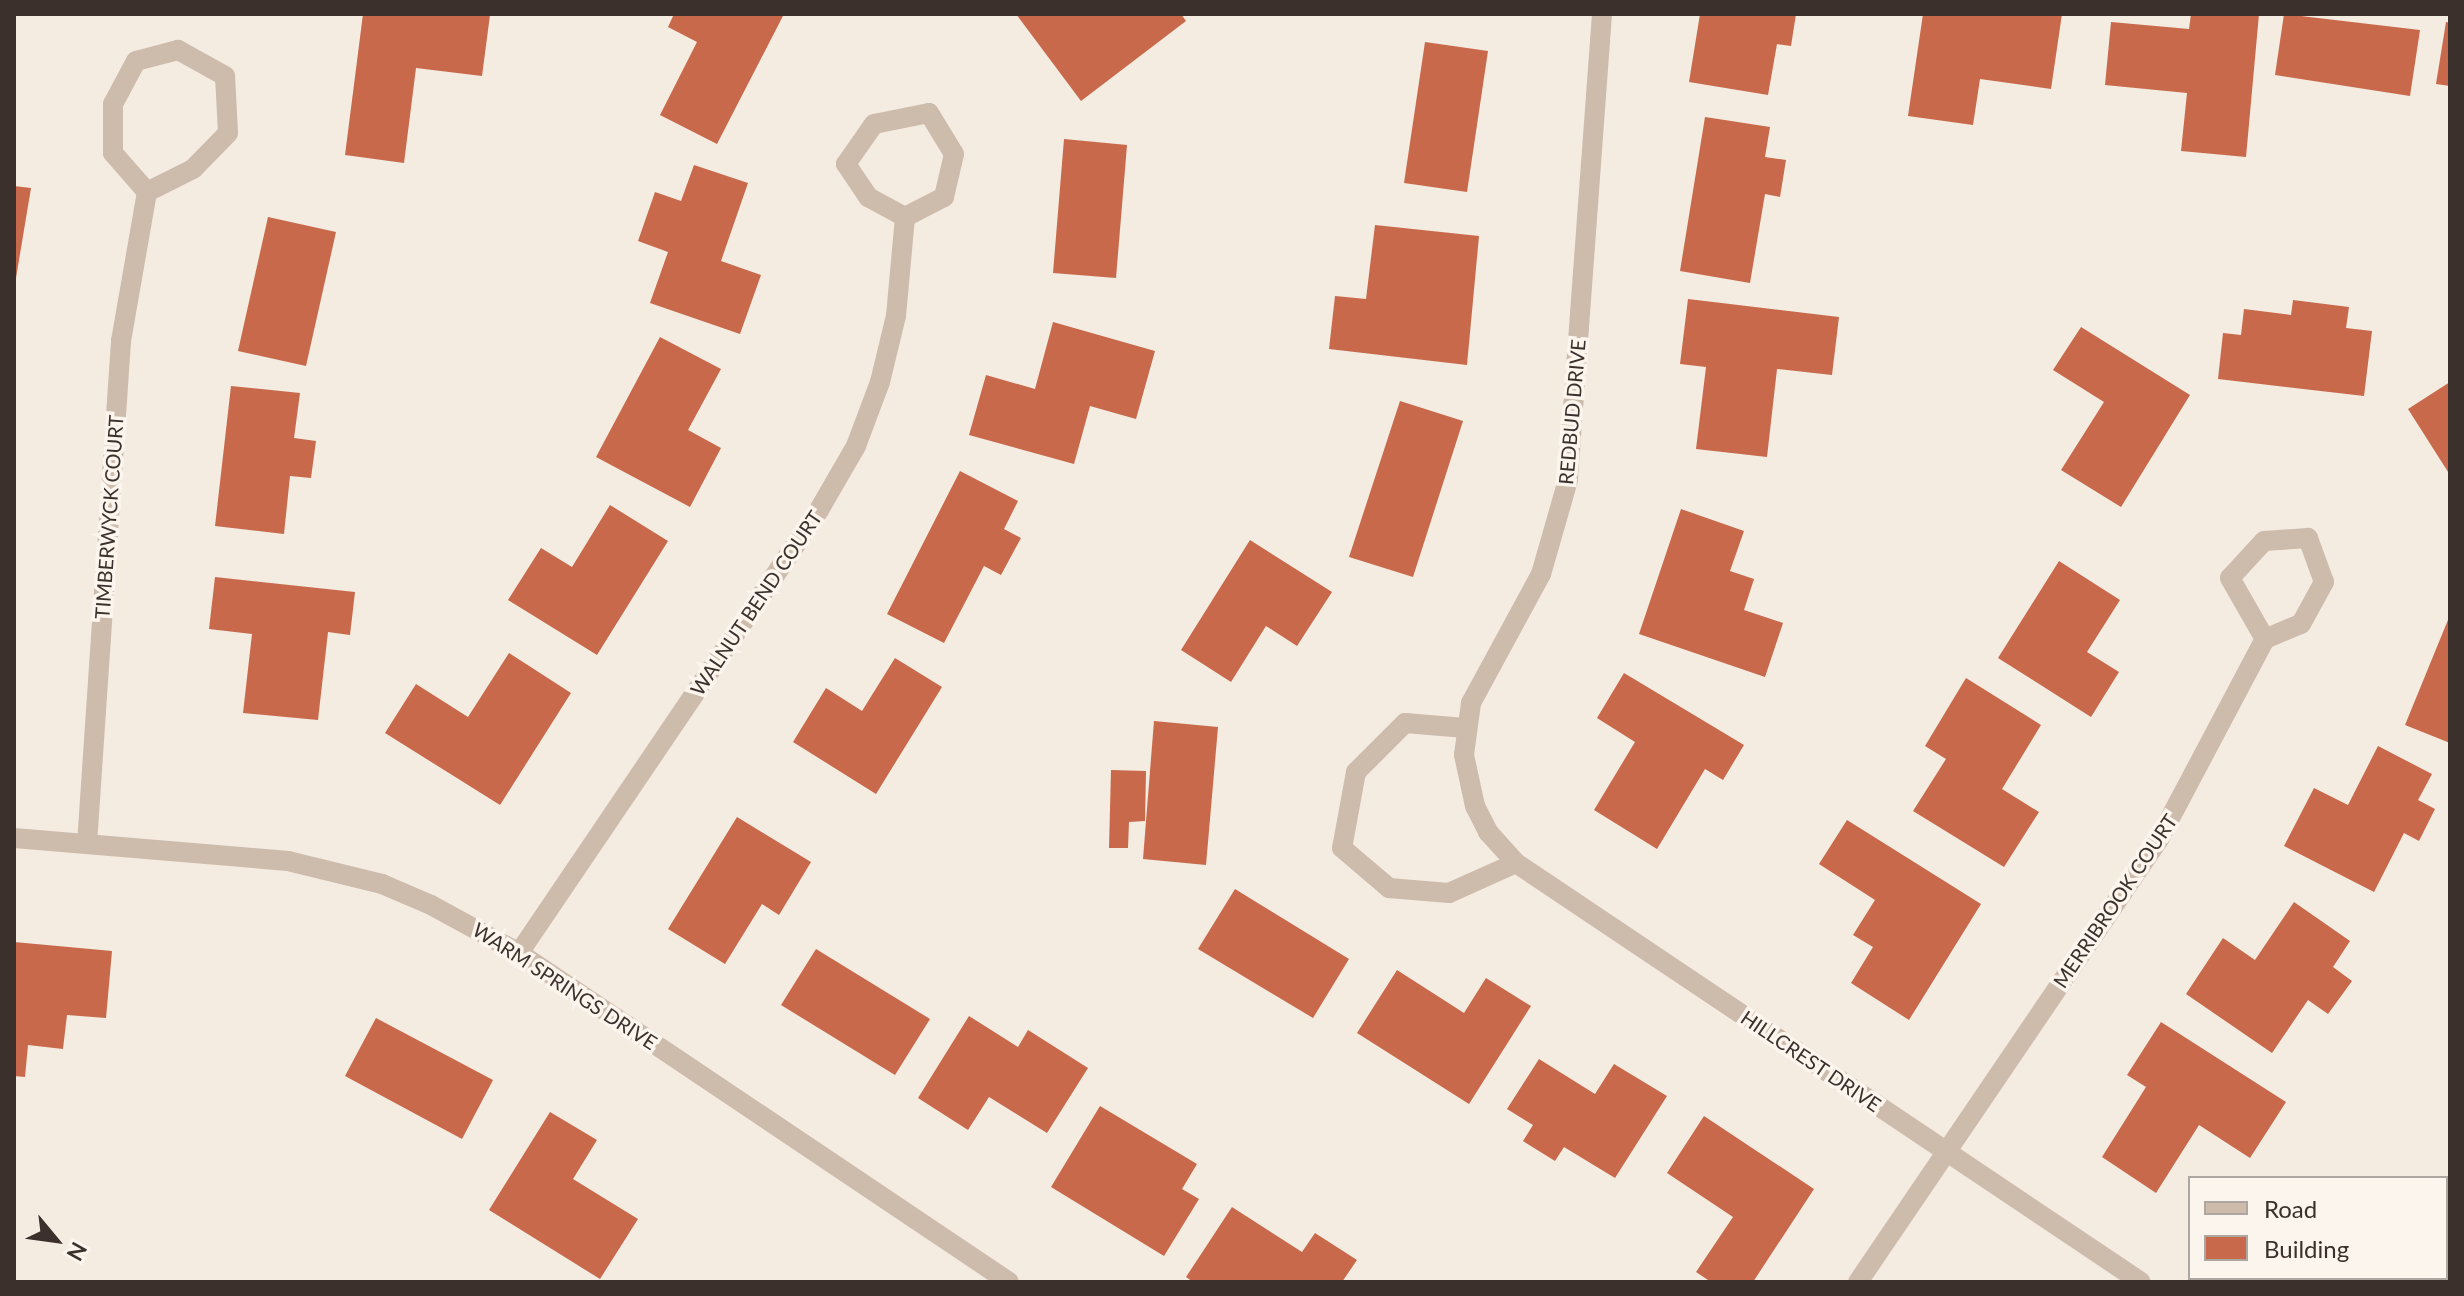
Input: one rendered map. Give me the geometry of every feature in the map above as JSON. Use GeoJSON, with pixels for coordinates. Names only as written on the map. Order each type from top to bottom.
{"type":"FeatureCollection","features":[{"type":"Feature","properties":{"kind":"street","name":"REDBUD DRIVE"},"geometry":{"type":"LineString","coordinates":[[1488,832],[1467,781],[1465,728],[1480,681],[1541,574],[1568,480],[1602,14]]}},
{"type":"Feature","properties":{"kind":"street"},"geometry":{"type":"LineString","coordinates":[[178,50],[225,76],[228,133],[193,169],[147,192],[113,153],[113,104],[136,61],[178,50]]}},
{"type":"Feature","properties":{"kind":"street"},"geometry":{"type":"LineString","coordinates":[[929,113],[954,154],[944,197],[905,217],[868,197],[846,164],[874,124],[929,113]]}},
{"type":"Feature","properties":{"kind":"street","name":"TIMBERWYCK COURT"},"geometry":{"type":"LineString","coordinates":[[87,844],[121,341],[147,192]]}},
{"type":"Feature","properties":{"kind":"street","name":"WALNUT BEND COURT"},"geometry":{"type":"LineString","coordinates":[[519,953],[819,510],[856,446],[880,382],[896,316],[905,217]]}},
{"type":"Feature","properties":{"kind":"street"},"geometry":{"type":"LineString","coordinates":[[2308,538],[2324,582],[2301,624],[2265,639],[2230,578],[2264,541],[2308,538]]}},
{"type":"Feature","properties":{"kind":"street","name":"MERRIBROOK COURT"},"geometry":{"type":"LineString","coordinates":[[1858,1282],[2159,839],[2265,639]]}},
{"type":"Feature","properties":{"kind":"street"},"geometry":{"type":"LineString","coordinates":[[1465,728],[1405,723],[1356,772],[1342,848],[1389,888],[1449,893],[1516,863]]}},
{"type":"Feature","properties":{"kind":"street","name":"HILLCREST DRIVE"},"geometry":{"type":"LineString","coordinates":[[1488,832],[1516,863],[2141,1282]]}},
{"type":"Feature","properties":{"kind":"street","name":"WARM SPRINGS DRIVE"},"geometry":{"type":"LineString","coordinates":[[14,838],[215,852],[330,870],[431,905],[519,953],[1009,1282]]}},
{"type":"Feature","properties":{"kind":"building"},"geometry":{"type":"Polygon","coordinates":[[[363,14],[490,15],[482,76],[416,68],[404,163],[345,155],[363,14]]]}},
{"type":"Feature","properties":{"kind":"building"},"geometry":{"type":"Polygon","coordinates":[[[674,14],[784,14],[717,144],[660,115],[697,42],[668,27],[674,14]]]}},
{"type":"Feature","properties":{"kind":"building"},"geometry":{"type":"Polygon","coordinates":[[[1016,14],[1181,14],[1186,21],[1081,101],[1016,14]]]}},
{"type":"Feature","properties":{"kind":"building"},"geometry":{"type":"Polygon","coordinates":[[[1700,14],[1796,14],[1791,46],[1777,44],[1768,95],[1689,82],[1700,14]]]}},
{"type":"Feature","properties":{"kind":"building"},"geometry":{"type":"Polygon","coordinates":[[[1923,14],[2062,14],[2051,89],[1980,79],[1973,125],[1908,116],[1923,14]]]}},
{"type":"Feature","properties":{"kind":"building"},"geometry":{"type":"Polygon","coordinates":[[[2191,14],[2259,14],[2246,157],[2181,151],[2187,93],[2105,85],[2111,22],[2189,29],[2191,14]]]}},
{"type":"Feature","properties":{"kind":"building"},"geometry":{"type":"Polygon","coordinates":[[[2284,14],[2420,30],[2410,96],[2275,75],[2284,14]]]}},
{"type":"Feature","properties":{"kind":"building"},"geometry":{"type":"Polygon","coordinates":[[[2446,22],[2450,23],[2450,86],[2436,84],[2446,22]]]}},
{"type":"Feature","properties":{"kind":"building"},"geometry":{"type":"Polygon","coordinates":[[[1425,42],[1488,51],[1467,192],[1404,183],[1425,42]]]}},
{"type":"Feature","properties":{"kind":"building"},"geometry":{"type":"Polygon","coordinates":[[[1705,117],[1770,127],[1765,157],[1786,160],[1780,197],[1765,194],[1750,283],[1680,271],[1705,117]]]}},
{"type":"Feature","properties":{"kind":"building"},"geometry":{"type":"Polygon","coordinates":[[[1064,139],[1127,145],[1116,278],[1053,273],[1064,139]]]}},
{"type":"Feature","properties":{"kind":"building"},"geometry":{"type":"Polygon","coordinates":[[[694,165],[748,183],[721,261],[761,275],[740,334],[650,303],[668,252],[638,241],[655,192],[681,201],[694,165]]]}},
{"type":"Feature","properties":{"kind":"building"},"geometry":{"type":"Polygon","coordinates":[[[14,186],[31,188],[16,278],[14,278],[14,186]]]}},
{"type":"Feature","properties":{"kind":"building"},"geometry":{"type":"Polygon","coordinates":[[[268,217],[336,232],[306,366],[238,351],[268,217]]]}},
{"type":"Feature","properties":{"kind":"building"},"geometry":{"type":"Polygon","coordinates":[[[1375,225],[1479,236],[1467,365],[1329,349],[1335,296],[1366,299],[1375,225]]]}},
{"type":"Feature","properties":{"kind":"building"},"geometry":{"type":"Polygon","coordinates":[[[1688,299],[1839,317],[1832,375],[1777,369],[1767,457],[1696,449],[1706,367],[1680,364],[1688,299]]]}},
{"type":"Feature","properties":{"kind":"building"},"geometry":{"type":"Polygon","coordinates":[[[2293,300],[2349,307],[2346,328],[2372,331],[2364,396],[2218,379],[2223,333],[2241,335],[2244,309],[2291,315],[2293,300]]]}},
{"type":"Feature","properties":{"kind":"building"},"geometry":{"type":"Polygon","coordinates":[[[1053,322],[1155,351],[1136,419],[1090,406],[1074,464],[969,435],[986,375],[1035,389],[1053,322]]]}},
{"type":"Feature","properties":{"kind":"building"},"geometry":{"type":"Polygon","coordinates":[[[2081,327],[2190,395],[2121,507],[2061,470],[2104,402],[2053,370],[2081,327]]]}},
{"type":"Feature","properties":{"kind":"building"},"geometry":{"type":"Polygon","coordinates":[[[660,337],[721,369],[688,430],[721,448],[690,507],[596,457],[660,337]]]}},
{"type":"Feature","properties":{"kind":"building"},"geometry":{"type":"Polygon","coordinates":[[[2450,382],[2450,475],[2408,409],[2450,382]]]}},
{"type":"Feature","properties":{"kind":"building"},"geometry":{"type":"Polygon","coordinates":[[[231,386],[300,393],[294,438],[316,441],[311,478],[290,476],[284,534],[215,526],[231,386]]]}},
{"type":"Feature","properties":{"kind":"building"},"geometry":{"type":"Polygon","coordinates":[[[1400,401],[1463,421],[1413,577],[1349,557],[1400,401]]]}},
{"type":"Feature","properties":{"kind":"building"},"geometry":{"type":"Polygon","coordinates":[[[960,471],[1018,501],[1004,529],[1021,538],[1001,575],[984,566],[944,643],[887,614],[960,471]]]}},
{"type":"Feature","properties":{"kind":"building"},"geometry":{"type":"Polygon","coordinates":[[[610,505],[668,541],[597,655],[508,600],[541,548],[572,567],[610,505]]]}},
{"type":"Feature","properties":{"kind":"building"},"geometry":{"type":"Polygon","coordinates":[[[1681,509],[1744,531],[1730,571],[1754,579],[1744,610],[1783,623],[1765,677],[1639,634],[1681,509]]]}},
{"type":"Feature","properties":{"kind":"building"},"geometry":{"type":"Polygon","coordinates":[[[1250,540],[1332,592],[1297,646],[1266,626],[1231,682],[1181,650],[1250,540]]]}},
{"type":"Feature","properties":{"kind":"building"},"geometry":{"type":"Polygon","coordinates":[[[2059,561],[2120,600],[2087,652],[2119,672],[2091,717],[1998,658],[2059,561]]]}},
{"type":"Feature","properties":{"kind":"building"},"geometry":{"type":"Polygon","coordinates":[[[215,577],[355,592],[350,635],[328,632],[318,720],[243,713],[252,634],[209,629],[215,577]]]}},
{"type":"Feature","properties":{"kind":"building"},"geometry":{"type":"Polygon","coordinates":[[[2450,615],[2450,743],[2405,725],[2450,615]]]}},
{"type":"Feature","properties":{"kind":"building"},"geometry":{"type":"Polygon","coordinates":[[[509,653],[571,693],[500,805],[385,733],[416,684],[468,717],[509,653]]]}},
{"type":"Feature","properties":{"kind":"building"},"geometry":{"type":"Polygon","coordinates":[[[895,658],[942,687],[876,794],[793,742],[826,688],[862,711],[895,658]]]}},
{"type":"Feature","properties":{"kind":"building"},"geometry":{"type":"Polygon","coordinates":[[[1624,673],[1744,745],[1723,780],[1705,769],[1657,849],[1594,810],[1635,742],[1597,718],[1624,673]]]}},
{"type":"Feature","properties":{"kind":"building"},"geometry":{"type":"Polygon","coordinates":[[[1966,678],[2041,725],[2002,789],[2039,812],[2004,867],[1913,811],[1946,759],[1925,746],[1966,678]]]}},
{"type":"Feature","properties":{"kind":"building"},"geometry":{"type":"Polygon","coordinates":[[[1154,721],[1218,727],[1206,865],[1143,859],[1154,721]]]}},
{"type":"Feature","properties":{"kind":"building"},"geometry":{"type":"Polygon","coordinates":[[[2378,746],[2432,774],[2418,800],[2435,809],[2419,841],[2404,833],[2374,892],[2284,846],[2314,788],[2348,805],[2378,746]]]}},
{"type":"Feature","properties":{"kind":"building"},"geometry":{"type":"Polygon","coordinates":[[[1111,770],[1146,771],[1145,821],[1129,822],[1128,848],[1109,848],[1111,770]]]}},
{"type":"Feature","properties":{"kind":"building"},"geometry":{"type":"Polygon","coordinates":[[[737,817],[811,862],[779,915],[762,904],[725,964],[668,929],[737,817]]]}},
{"type":"Feature","properties":{"kind":"building"},"geometry":{"type":"Polygon","coordinates":[[[1847,820],[1981,904],[1909,1020],[1851,983],[1873,947],[1853,935],[1875,900],[1819,864],[1847,820]]]}},
{"type":"Feature","properties":{"kind":"building"},"geometry":{"type":"Polygon","coordinates":[[[1235,889],[1349,959],[1313,1018],[1198,949],[1235,889]]]}},
{"type":"Feature","properties":{"kind":"building"},"geometry":{"type":"Polygon","coordinates":[[[2294,902],[2350,941],[2333,967],[2352,981],[2328,1014],[2308,1000],[2272,1053],[2186,994],[2223,938],[2255,960],[2294,902]]]}},
{"type":"Feature","properties":{"kind":"building"},"geometry":{"type":"Polygon","coordinates":[[[14,942],[112,951],[106,1018],[67,1015],[63,1049],[28,1045],[25,1077],[14,1076],[14,942]]]}},
{"type":"Feature","properties":{"kind":"building"},"geometry":{"type":"Polygon","coordinates":[[[816,949],[930,1019],[895,1075],[781,1005],[816,949]]]}},
{"type":"Feature","properties":{"kind":"building"},"geometry":{"type":"Polygon","coordinates":[[[1397,970],[1464,1013],[1486,978],[1531,1006],[1469,1104],[1357,1033],[1397,970]]]}},
{"type":"Feature","properties":{"kind":"building"},"geometry":{"type":"Polygon","coordinates":[[[969,1016],[1018,1047],[1028,1030],[1088,1068],[1047,1133],[989,1097],[968,1130],[918,1098],[969,1016]]]}},
{"type":"Feature","properties":{"kind":"building"},"geometry":{"type":"Polygon","coordinates":[[[376,1018],[493,1080],[462,1139],[345,1076],[376,1018]]]}},
{"type":"Feature","properties":{"kind":"building"},"geometry":{"type":"Polygon","coordinates":[[[2161,1022],[2286,1102],[2250,1158],[2199,1125],[2156,1193],[2102,1157],[2146,1087],[2127,1075],[2161,1022]]]}},
{"type":"Feature","properties":{"kind":"building"},"geometry":{"type":"Polygon","coordinates":[[[1539,1059],[1595,1094],[1614,1064],[1667,1096],[1615,1178],[1564,1147],[1555,1161],[1523,1141],[1533,1125],[1507,1109],[1539,1059]]]}},
{"type":"Feature","properties":{"kind":"building"},"geometry":{"type":"Polygon","coordinates":[[[1100,1106],[1197,1164],[1182,1189],[1199,1199],[1164,1256],[1051,1187],[1100,1106]]]}},
{"type":"Feature","properties":{"kind":"building"},"geometry":{"type":"Polygon","coordinates":[[[550,1112],[597,1140],[573,1179],[638,1219],[600,1279],[489,1210],[550,1112]]]}},
{"type":"Feature","properties":{"kind":"building"},"geometry":{"type":"Polygon","coordinates":[[[1704,1116],[1814,1189],[1753,1282],[1711,1282],[1696,1272],[1733,1217],[1667,1173],[1704,1116]]]}},
{"type":"Feature","properties":{"kind":"building"},"geometry":{"type":"Polygon","coordinates":[[[1232,1207],[1302,1252],[1315,1233],[1357,1260],[1342,1282],[1193,1282],[1186,1277],[1232,1207]]]}},
{"type":"Feature","properties":{"kind":"building"},"geometry":{"type":"Polygon","coordinates":[[[2448,1251],[2450,1282],[2422,1282],[2448,1280],[2448,1251]]]}}]}
